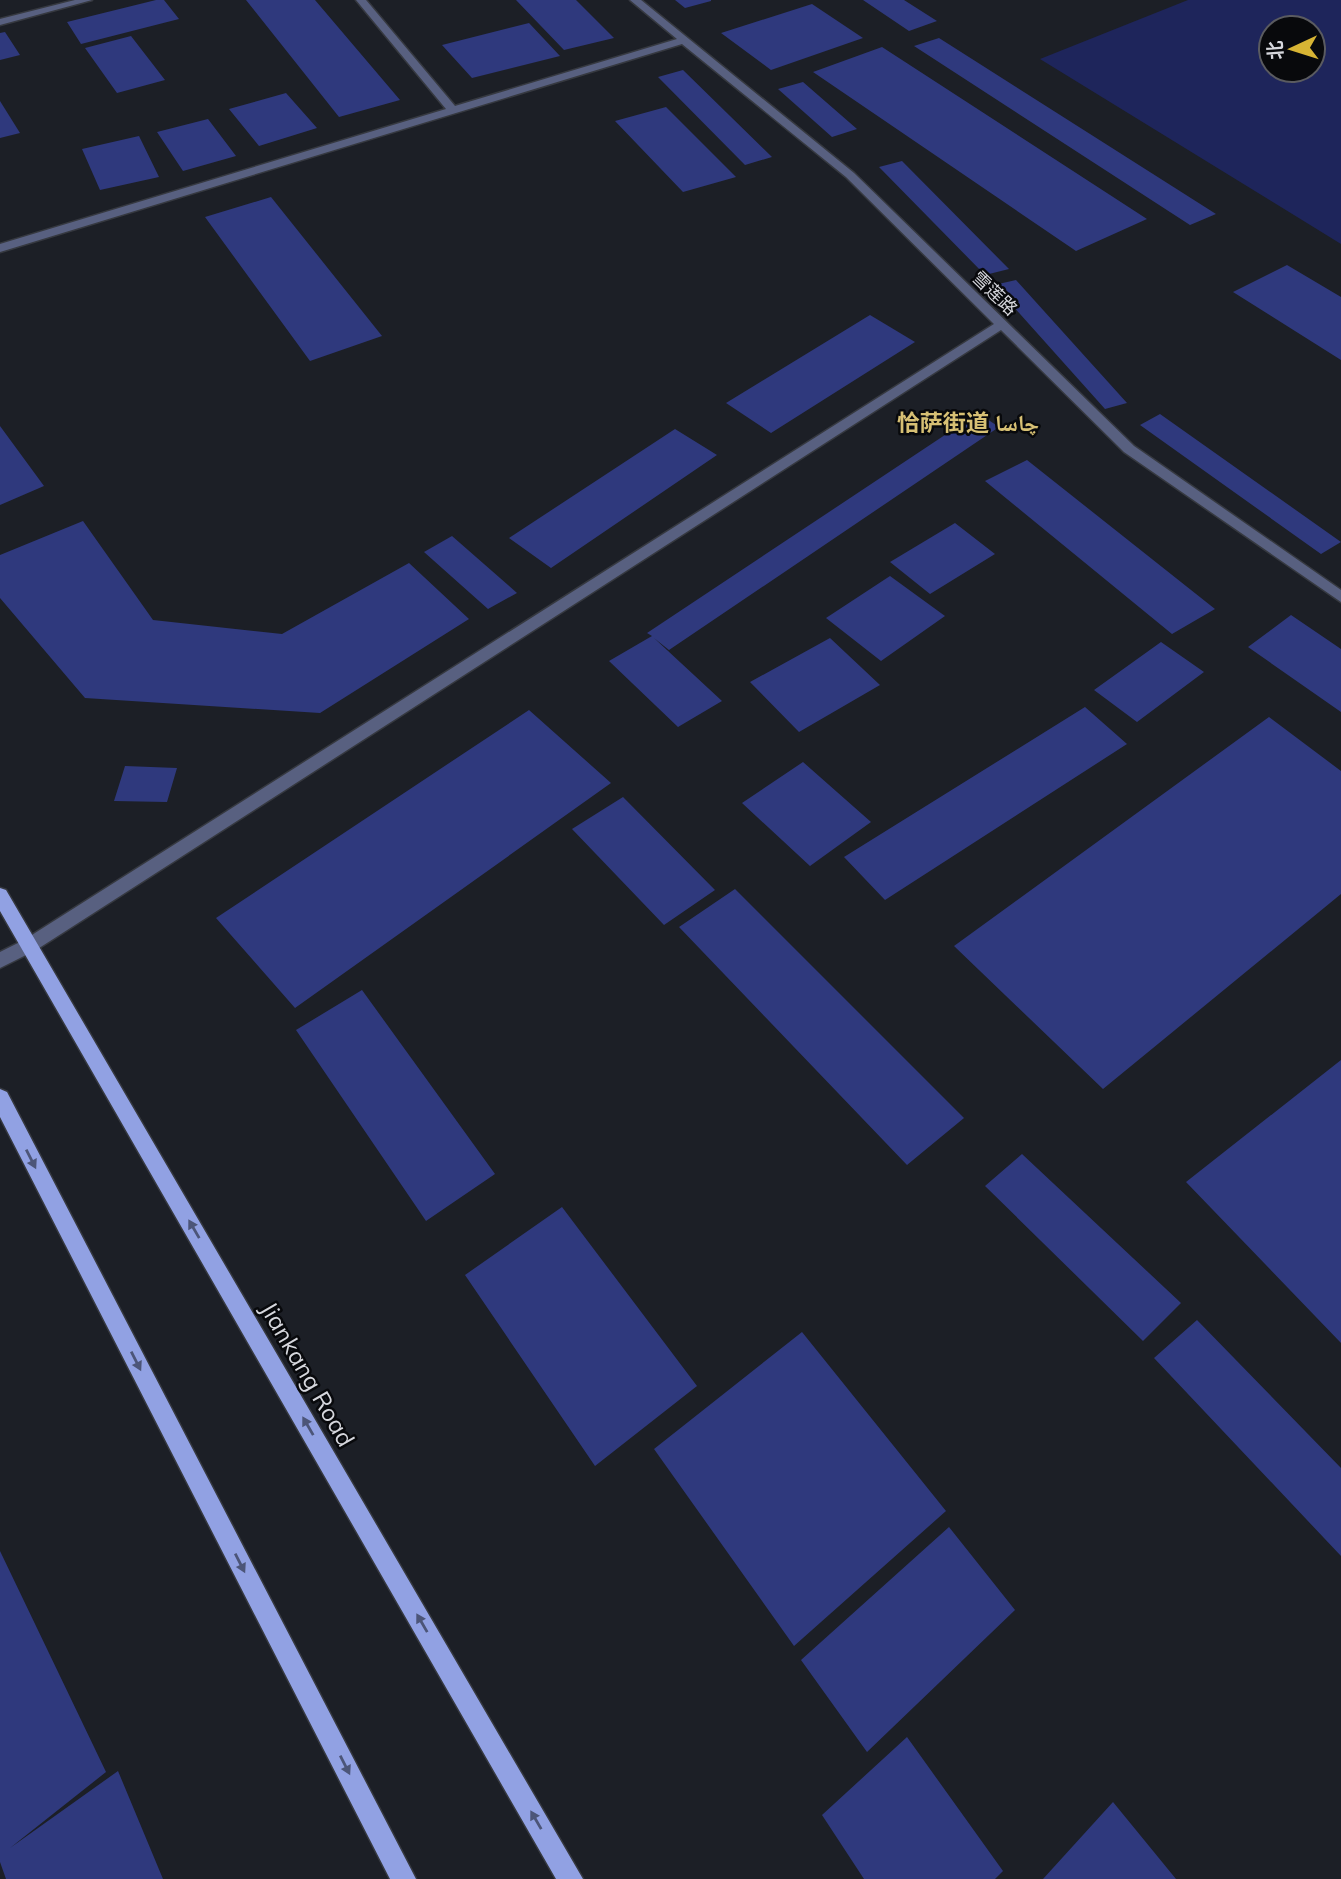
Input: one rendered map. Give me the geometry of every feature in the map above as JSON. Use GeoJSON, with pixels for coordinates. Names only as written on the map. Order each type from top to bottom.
{"type":"FeatureCollection","features":[{"type":"Feature","properties":{"kind":"main road","name":"Jiankang Road"},"geometry":{"type":"LineString","coordinates":[[0,895],[570,1879]]}},
{"type":"Feature","properties":{"kind":"main road"},"geometry":{"type":"LineString","coordinates":[[0,1098],[403,1879]]}},
{"type":"Feature","properties":{"kind":"street"},"geometry":{"type":"LineString","coordinates":[[0,22],[87,0]]}},
{"type":"Feature","properties":{"kind":"street"},"geometry":{"type":"LineString","coordinates":[[361,0],[452,110]]}},
{"type":"Feature","properties":{"kind":"street","name":"雪莲路"},"geometry":{"type":"LineString","coordinates":[[635,0],[850,175],[1129,449],[1341,597]]}},
{"type":"Feature","properties":{"kind":"street"},"geometry":{"type":"LineString","coordinates":[[0,247],[684,40]]}},
{"type":"Feature","properties":{"kind":"street"},"geometry":{"type":"LineString","coordinates":[[0,960],[30,946],[1002,324]]}},
{"type":"Feature","properties":{"kind":"street"},"geometry":{"type":"LineString","coordinates":[[0,944],[30,946]]}},
{"type":"Feature","properties":{"kind":"shaded area"},"geometry":{"type":"Polygon","coordinates":[[[1188,0],[1341,0],[1341,244],[1040,59],[1188,0]]]}},
{"type":"Feature","properties":{"kind":"building"},"geometry":{"type":"Polygon","coordinates":[[[164,0],[179,19],[81,44],[67,22],[164,0]]]}},
{"type":"Feature","properties":{"kind":"building"},"geometry":{"type":"Polygon","coordinates":[[[246,0],[315,0],[400,100],[339,117],[246,0]]]}},
{"type":"Feature","properties":{"kind":"building"},"geometry":{"type":"Polygon","coordinates":[[[516,0],[576,0],[614,38],[564,50],[516,0]]]}},
{"type":"Feature","properties":{"kind":"building"},"geometry":{"type":"Polygon","coordinates":[[[675,0],[711,0],[711,1],[685,8],[675,0]]]}},
{"type":"Feature","properties":{"kind":"building"},"geometry":{"type":"Polygon","coordinates":[[[863,0],[904,0],[937,21],[909,31],[863,0]]]}},
{"type":"Feature","properties":{"kind":"building"},"geometry":{"type":"Polygon","coordinates":[[[812,4],[863,38],[771,70],[721,33],[812,4]]]}},
{"type":"Feature","properties":{"kind":"building"},"geometry":{"type":"Polygon","coordinates":[[[529,23],[560,56],[472,78],[442,45],[529,23]]]}},
{"type":"Feature","properties":{"kind":"building"},"geometry":{"type":"Polygon","coordinates":[[[5,32],[20,55],[0,60],[0,33],[5,32]]]}},
{"type":"Feature","properties":{"kind":"building"},"geometry":{"type":"Polygon","coordinates":[[[131,36],[165,80],[117,93],[85,48],[131,36]]]}},
{"type":"Feature","properties":{"kind":"building"},"geometry":{"type":"Polygon","coordinates":[[[939,38],[1216,214],[1190,225],[914,46],[939,38]]]}},
{"type":"Feature","properties":{"kind":"building"},"geometry":{"type":"Polygon","coordinates":[[[882,47],[1147,219],[1076,251],[813,72],[882,47]]]}},
{"type":"Feature","properties":{"kind":"building"},"geometry":{"type":"Polygon","coordinates":[[[683,70],[772,157],[745,165],[658,77],[683,70]]]}},
{"type":"Feature","properties":{"kind":"building"},"geometry":{"type":"Polygon","coordinates":[[[803,82],[857,129],[832,137],[778,89],[803,82]]]}},
{"type":"Feature","properties":{"kind":"building"},"geometry":{"type":"Polygon","coordinates":[[[286,93],[317,128],[259,146],[229,109],[286,93]]]}},
{"type":"Feature","properties":{"kind":"building"},"geometry":{"type":"Polygon","coordinates":[[[0,101],[20,133],[0,138],[0,101]]]}},
{"type":"Feature","properties":{"kind":"building"},"geometry":{"type":"Polygon","coordinates":[[[666,107],[736,177],[683,192],[615,121],[666,107]]]}},
{"type":"Feature","properties":{"kind":"building"},"geometry":{"type":"Polygon","coordinates":[[[208,119],[236,156],[183,171],[157,132],[208,119]]]}},
{"type":"Feature","properties":{"kind":"building"},"geometry":{"type":"Polygon","coordinates":[[[139,136],[159,177],[100,190],[82,149],[139,136]]]}},
{"type":"Feature","properties":{"kind":"building"},"geometry":{"type":"Polygon","coordinates":[[[902,161],[1009,269],[985,275],[879,167],[902,161]]]}},
{"type":"Feature","properties":{"kind":"building"},"geometry":{"type":"Polygon","coordinates":[[[271,197],[382,336],[310,361],[205,217],[271,197]]]}},
{"type":"Feature","properties":{"kind":"building"},"geometry":{"type":"Polygon","coordinates":[[[1287,265],[1341,297],[1341,360],[1233,292],[1287,265]]]}},
{"type":"Feature","properties":{"kind":"building"},"geometry":{"type":"Polygon","coordinates":[[[1016,280],[1127,403],[1105,409],[994,285],[1016,280]]]}},
{"type":"Feature","properties":{"kind":"building"},"geometry":{"type":"Polygon","coordinates":[[[870,315],[915,342],[771,433],[726,403],[870,315]]]}},
{"type":"Feature","properties":{"kind":"building"},"geometry":{"type":"Polygon","coordinates":[[[978,413],[999,427],[669,650],[654,638],[722,701],[678,727],[609,661],[652,636],[647,633],[978,413]]]}},
{"type":"Feature","properties":{"kind":"building"},"geometry":{"type":"Polygon","coordinates":[[[1160,414],[1341,542],[1321,554],[1140,425],[1160,414]]]}},
{"type":"Feature","properties":{"kind":"building"},"geometry":{"type":"Polygon","coordinates":[[[0,426],[44,486],[0,505],[0,426]]]}},
{"type":"Feature","properties":{"kind":"building"},"geometry":{"type":"Polygon","coordinates":[[[675,429],[717,455],[551,568],[509,538],[675,429]]]}},
{"type":"Feature","properties":{"kind":"building"},"geometry":{"type":"Polygon","coordinates":[[[1027,460],[1215,609],[1172,634],[985,481],[1027,460]]]}},
{"type":"Feature","properties":{"kind":"building"},"geometry":{"type":"Polygon","coordinates":[[[83,521],[153,620],[282,634],[409,563],[469,619],[320,713],[85,698],[0,598],[0,555],[83,521]]]}},
{"type":"Feature","properties":{"kind":"building"},"geometry":{"type":"Polygon","coordinates":[[[955,523],[995,554],[930,594],[890,562],[955,523]]]}},
{"type":"Feature","properties":{"kind":"building"},"geometry":{"type":"Polygon","coordinates":[[[452,536],[517,593],[488,609],[424,552],[452,536]]]}},
{"type":"Feature","properties":{"kind":"building"},"geometry":{"type":"Polygon","coordinates":[[[890,576],[945,616],[881,661],[826,618],[890,576]]]}},
{"type":"Feature","properties":{"kind":"building"},"geometry":{"type":"Polygon","coordinates":[[[1291,615],[1341,649],[1341,712],[1248,647],[1291,615]]]}},
{"type":"Feature","properties":{"kind":"building"},"geometry":{"type":"Polygon","coordinates":[[[830,638],[880,685],[799,732],[750,682],[830,638]]]}},
{"type":"Feature","properties":{"kind":"building"},"geometry":{"type":"Polygon","coordinates":[[[1161,642],[1204,672],[1137,722],[1094,690],[1161,642]]]}},
{"type":"Feature","properties":{"kind":"building"},"geometry":{"type":"Polygon","coordinates":[[[1085,707],[1127,744],[885,900],[844,857],[1085,707]]]}},
{"type":"Feature","properties":{"kind":"building"},"geometry":{"type":"Polygon","coordinates":[[[529,710],[611,783],[295,1008],[216,918],[529,710]]]}},
{"type":"Feature","properties":{"kind":"building"},"geometry":{"type":"Polygon","coordinates":[[[1269,717],[1341,771],[1341,894],[1103,1089],[954,946],[1269,717]]]}},
{"type":"Feature","properties":{"kind":"building"},"geometry":{"type":"Polygon","coordinates":[[[803,762],[871,822],[810,866],[742,803],[803,762]]]}},
{"type":"Feature","properties":{"kind":"building"},"geometry":{"type":"Polygon","coordinates":[[[125,766],[177,768],[167,802],[114,801],[125,766]]]}},
{"type":"Feature","properties":{"kind":"building"},"geometry":{"type":"Polygon","coordinates":[[[623,797],[715,890],[664,925],[572,829],[623,797]]]}},
{"type":"Feature","properties":{"kind":"building"},"geometry":{"type":"Polygon","coordinates":[[[735,889],[964,1118],[907,1165],[679,927],[735,889]]]}},
{"type":"Feature","properties":{"kind":"building"},"geometry":{"type":"Polygon","coordinates":[[[362,990],[495,1174],[426,1221],[296,1030],[362,990]]]}},
{"type":"Feature","properties":{"kind":"building"},"geometry":{"type":"Polygon","coordinates":[[[1341,1060],[1341,1343],[1186,1182],[1341,1060]]]}},
{"type":"Feature","properties":{"kind":"building"},"geometry":{"type":"Polygon","coordinates":[[[1022,1154],[1181,1303],[1143,1341],[985,1186],[1022,1154]]]}},
{"type":"Feature","properties":{"kind":"building"},"geometry":{"type":"Polygon","coordinates":[[[562,1207],[697,1386],[595,1466],[465,1275],[562,1207]]]}},
{"type":"Feature","properties":{"kind":"building"},"geometry":{"type":"Polygon","coordinates":[[[1197,1320],[1341,1468],[1341,1556],[1154,1358],[1197,1320]]]}},
{"type":"Feature","properties":{"kind":"building"},"geometry":{"type":"Polygon","coordinates":[[[802,1332],[946,1511],[794,1646],[654,1449],[802,1332]]]}},
{"type":"Feature","properties":{"kind":"building"},"geometry":{"type":"Polygon","coordinates":[[[949,1527],[1015,1610],[867,1752],[801,1660],[949,1527]]]}},
{"type":"Feature","properties":{"kind":"building"},"geometry":{"type":"Polygon","coordinates":[[[0,1551],[106,1772],[10,1848],[118,1771],[163,1879],[6,1879],[0,1862],[0,1551]]]}},
{"type":"Feature","properties":{"kind":"building"},"geometry":{"type":"Polygon","coordinates":[[[907,1737],[1003,1871],[995,1879],[864,1879],[822,1815],[907,1737]]]}},
{"type":"Feature","properties":{"kind":"building"},"geometry":{"type":"Polygon","coordinates":[[[1113,1802],[1176,1879],[1043,1879],[1113,1802]]]}},
{"type":"Feature","properties":{"kind":"district","name":"恰萨街道 چاسا"},"geometry":{"type":"Point","coordinates":[968,422]}}]}
